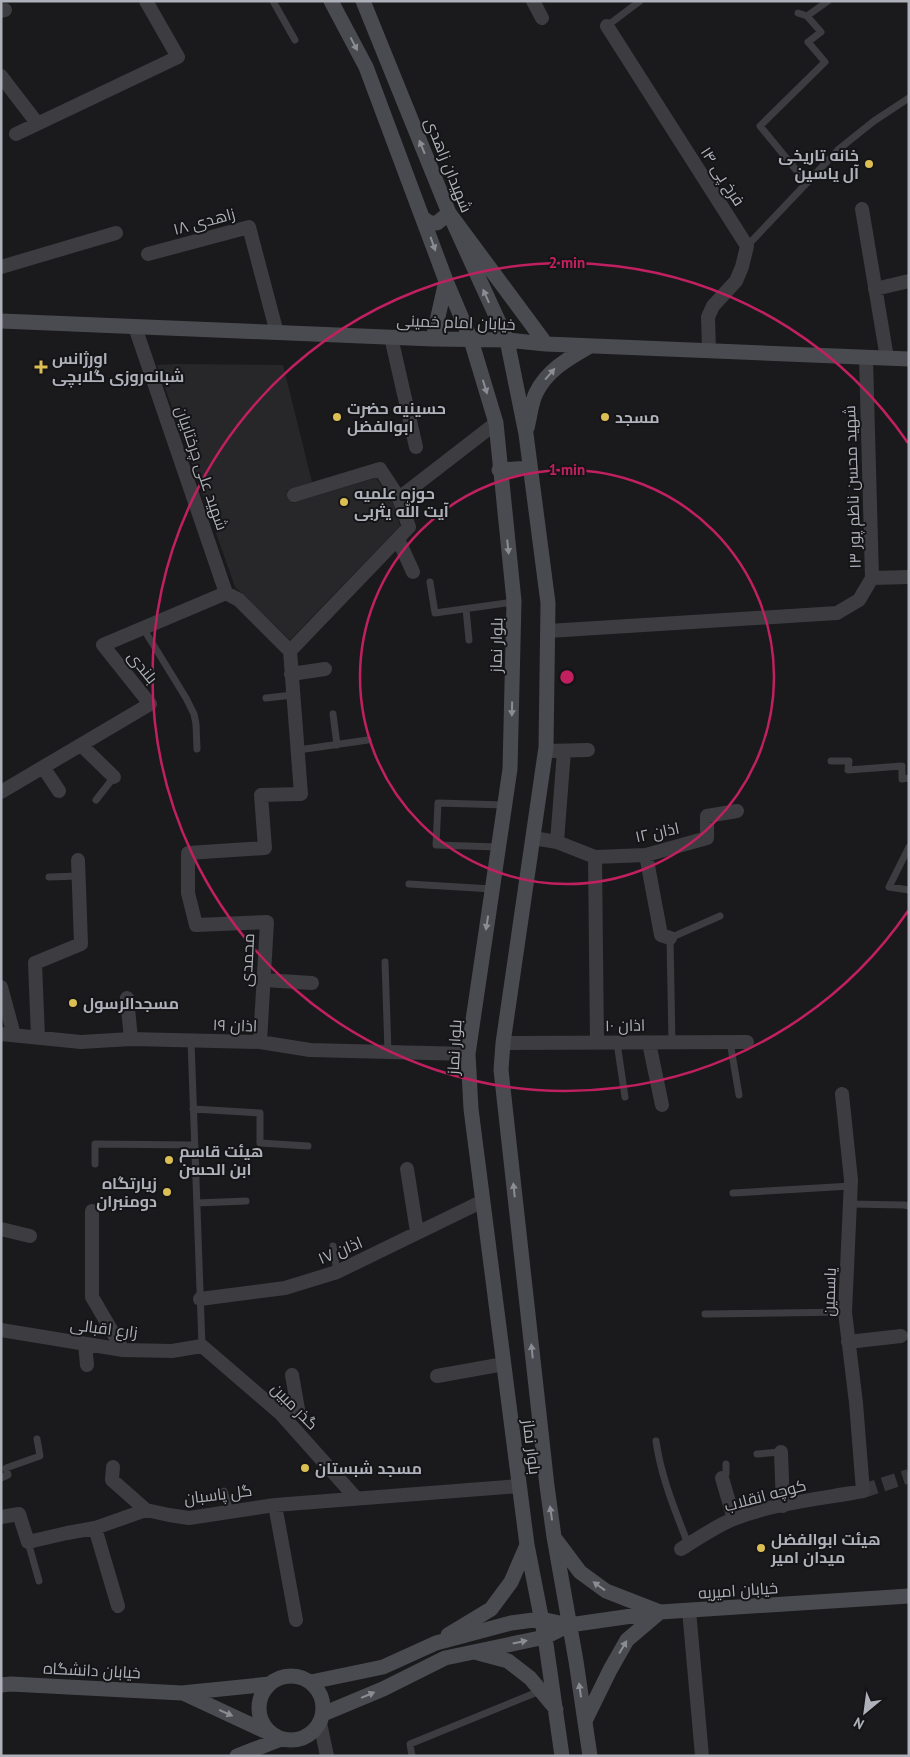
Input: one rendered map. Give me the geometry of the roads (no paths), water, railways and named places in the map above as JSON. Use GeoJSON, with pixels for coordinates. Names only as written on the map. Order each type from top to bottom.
{"type":"FeatureCollection","features":[{"type":"Feature","properties":{"kind":"main road"},"geometry":{"type":"LineString","coordinates":[[331,1],[366,67],[446,281],[471,340]]}},
{"type":"Feature","properties":{"kind":"main road","name":"شهیدان زاهدی"},"geometry":{"type":"LineString","coordinates":[[364,2],[449,213],[507,340]]}},
{"type":"Feature","properties":{"kind":"main road"},"geometry":{"type":"LineString","coordinates":[[423,218],[430,223],[437,223],[449,213],[546,344]]}},
{"type":"Feature","properties":{"kind":"main road"},"geometry":{"type":"LineString","coordinates":[[433,339],[446,281]]}},
{"type":"Feature","properties":{"kind":"main road","name":"خیابان امام خمینی"},"geometry":{"type":"LineString","coordinates":[[1,321],[433,339],[507,340],[546,344],[909,359]]}},
{"type":"Feature","properties":{"kind":"main road","name":"بلوار نماز"},"geometry":{"type":"LineString","coordinates":[[471,340],[496,423],[499,470],[514,602],[510,769],[468,1054],[471,1108],[527,1545],[545,1637],[562,1756]]}},
{"type":"Feature","properties":{"kind":"main road","name":"بلوار نماز"},"geometry":{"type":"LineString","coordinates":[[507,340],[526,434],[548,602],[548,631],[546,752],[503,1043],[501,1070],[554,1537],[570,1625],[590,1756]]}},
{"type":"Feature","properties":{"kind":"main road"},"geometry":{"type":"LineString","coordinates":[[526,434],[536,393],[545,379],[556,367],[590,346]]}},
{"type":"Feature","properties":{"kind":"main road"},"geometry":{"type":"LineString","coordinates":[[499,470],[530,468]]}},
{"type":"Feature","properties":{"kind":"main road"},"geometry":{"type":"LineString","coordinates":[[554,1537],[580,1572],[606,1591],[660,1612],[627,1640],[584,1721]]}},
{"type":"Feature","properties":{"kind":"main road"},"geometry":{"type":"LineString","coordinates":[[311,1682],[383,1667],[436,1643],[491,1609],[511,1582],[527,1545]]}},
{"type":"Feature","properties":{"kind":"main road","name":"خیابان امیریه"},"geometry":{"type":"LineString","coordinates":[[570,1625],[660,1612],[909,1596]]}},
{"type":"Feature","properties":{"kind":"main road"},"geometry":{"type":"LineString","coordinates":[[436,1643],[511,1623],[541,1619],[570,1625]]}},
{"type":"Feature","properties":{"kind":"main road"},"geometry":{"type":"LineString","coordinates":[[322,1719],[445,1658],[545,1637],[570,1625]]}},
{"type":"Feature","properties":{"kind":"main road"},"geometry":{"type":"LineString","coordinates":[[474,1652],[508,1661],[530,1678],[556,1709]]}},
{"type":"Feature","properties":{"kind":"main road"},"geometry":{"type":"LineString","coordinates":[[182,1693],[276,1736],[290,1740],[299,1740],[315,1731],[322,1719],[324,1706],[322,1696],[311,1682],[305,1678],[290,1676],[276,1679],[262,1695],[259,1709],[262,1723],[276,1736]]}},
{"type":"Feature","properties":{"kind":"main road"},"geometry":{"type":"LineString","coordinates":[[182,1693],[270,1684]]}},
{"type":"Feature","properties":{"kind":"main road","name":"خیابان دانشگاه"},"geometry":{"type":"LineString","coordinates":[[1,1685],[182,1693]]}},
{"type":"Feature","properties":{"kind":"main road"},"geometry":{"type":"LineString","coordinates":[[237,1756],[276,1736]]}},
{"type":"Feature","properties":{"kind":"street"},"geometry":{"type":"LineString","coordinates":[[16,134],[178,56],[146,1]]}},
{"type":"Feature","properties":{"kind":"street"},"geometry":{"type":"LineString","coordinates":[[533,1],[542,18]]}},
{"type":"Feature","properties":{"kind":"street","name":"فرخ پی ۱۴"},"geometry":{"type":"LineString","coordinates":[[607,26],[747,246]]}},
{"type":"Feature","properties":{"kind":"street"},"geometry":{"type":"LineString","coordinates":[[1,76],[37,123]]}},
{"type":"Feature","properties":{"kind":"street"},"geometry":{"type":"LineString","coordinates":[[862,209],[887,358]]}},
{"type":"Feature","properties":{"kind":"street","name":"زاهدی ۱۸"},"geometry":{"type":"LineString","coordinates":[[148,254],[249,226],[277,333]]}},
{"type":"Feature","properties":{"kind":"street"},"geometry":{"type":"LineString","coordinates":[[1,267],[116,233]]}},
{"type":"Feature","properties":{"kind":"street"},"geometry":{"type":"LineString","coordinates":[[709,351],[708,316],[713,306],[736,281],[742,267],[747,246]]}},
{"type":"Feature","properties":{"kind":"street"},"geometry":{"type":"LineString","coordinates":[[875,289],[909,281]]}},
{"type":"Feature","properties":{"kind":"street","name":"شهید علی چرختابیان"},"geometry":{"type":"LineString","coordinates":[[135,327],[226,593]]}},
{"type":"Feature","properties":{"kind":"street"},"geometry":{"type":"LineString","coordinates":[[391,337],[416,447]]}},
{"type":"Feature","properties":{"kind":"street","name":"شهید محسن ناظم پور ۱۳"},"geometry":{"type":"LineString","coordinates":[[866,358],[872,578],[909,577]]}},
{"type":"Feature","properties":{"kind":"street"},"geometry":{"type":"LineString","coordinates":[[399,498],[496,423]]}},
{"type":"Feature","properties":{"kind":"street"},"geometry":{"type":"LineString","coordinates":[[290,651],[409,528],[399,498],[380,469],[294,495]]}},
{"type":"Feature","properties":{"kind":"street"},"geometry":{"type":"LineString","coordinates":[[398,539],[413,572]]}},
{"type":"Feature","properties":{"kind":"street"},"geometry":{"type":"LineString","coordinates":[[548,631],[837,613],[860,600],[872,578]]}},
{"type":"Feature","properties":{"kind":"street"},"geometry":{"type":"LineString","coordinates":[[226,593],[239,600],[290,651],[298,750]]}},
{"type":"Feature","properties":{"kind":"street","name":"بلندی"},"geometry":{"type":"LineString","coordinates":[[1,792],[150,704],[103,645],[226,593]]}},
{"type":"Feature","properties":{"kind":"street"},"geometry":{"type":"LineString","coordinates":[[291,674],[325,669]]}},
{"type":"Feature","properties":{"kind":"street"},"geometry":{"type":"LineString","coordinates":[[81,745],[114,777]]}},
{"type":"Feature","properties":{"kind":"street","name":"محمدی"},"geometry":{"type":"LineString","coordinates":[[260,1042],[267,922],[196,925],[188,893],[188,853],[265,848],[261,795],[301,794],[298,750]]}},
{"type":"Feature","properties":{"kind":"street"},"geometry":{"type":"LineString","coordinates":[[557,842],[564,750]]}},
{"type":"Feature","properties":{"kind":"street"},"geometry":{"type":"LineString","coordinates":[[546,752],[588,750]]}},
{"type":"Feature","properties":{"kind":"street"},"geometry":{"type":"LineString","coordinates":[[43,767],[59,791]]}},
{"type":"Feature","properties":{"kind":"street","name":"اذان ۱۲"},"geometry":{"type":"LineString","coordinates":[[533,838],[557,842],[595,857],[646,855],[707,838],[707,816],[737,811]]}},
{"type":"Feature","properties":{"kind":"street"},"geometry":{"type":"LineString","coordinates":[[646,855],[661,935],[670,938]]}},
{"type":"Feature","properties":{"kind":"street"},"geometry":{"type":"LineString","coordinates":[[595,857],[597,1043]]}},
{"type":"Feature","properties":{"kind":"street"},"geometry":{"type":"LineString","coordinates":[[38,1037],[35,963],[81,944],[78,860]]}},
{"type":"Feature","properties":{"kind":"street"},"geometry":{"type":"LineString","coordinates":[[264,980],[312,983]]}},
{"type":"Feature","properties":{"kind":"street"},"geometry":{"type":"LineString","coordinates":[[1,988],[8,1035]]}},
{"type":"Feature","properties":{"kind":"street"},"geometry":{"type":"LineString","coordinates":[[127,998],[131,1039]]}},
{"type":"Feature","properties":{"kind":"street","name":"اذان ۱۹"},"geometry":{"type":"LineString","coordinates":[[8,1035],[81,1042],[131,1039],[260,1042],[310,1050],[468,1054]]}},
{"type":"Feature","properties":{"kind":"street","name":"اذان ۱۰"},"geometry":{"type":"LineString","coordinates":[[503,1043],[747,1042]]}},
{"type":"Feature","properties":{"kind":"street"},"geometry":{"type":"LineString","coordinates":[[649,1043],[662,1105]]}},
{"type":"Feature","properties":{"kind":"street","name":"یاسمین"},"geometry":{"type":"LineString","coordinates":[[842,1094],[851,1186],[844,1312],[856,1403],[863,1491]]}},
{"type":"Feature","properties":{"kind":"street"},"geometry":{"type":"LineString","coordinates":[[407,1169],[417,1232]]}},
{"type":"Feature","properties":{"kind":"street","name":"اذان ۱۷"},"geometry":{"type":"LineString","coordinates":[[200,1299],[285,1288],[337,1272],[483,1201]]}},
{"type":"Feature","properties":{"kind":"street"},"geometry":{"type":"LineString","coordinates":[[92,1210],[92,1297],[123,1350]]}},
{"type":"Feature","properties":{"kind":"street"},"geometry":{"type":"LineString","coordinates":[[1,1228],[30,1236]]}},
{"type":"Feature","properties":{"kind":"street","name":"زارع اقبالی"},"geometry":{"type":"LineString","coordinates":[[1,1330],[123,1350],[172,1351],[202,1346]]}},
{"type":"Feature","properties":{"kind":"street"},"geometry":{"type":"LineString","coordinates":[[848,1342],[901,1336]]}},
{"type":"Feature","properties":{"kind":"street"},"geometry":{"type":"LineString","coordinates":[[85,1344],[87,1365]]}},
{"type":"Feature","properties":{"kind":"street","name":"گذر مبین"},"geometry":{"type":"LineString","coordinates":[[202,1346],[281,1414],[356,1498]]}},
{"type":"Feature","properties":{"kind":"street"},"geometry":{"type":"LineString","coordinates":[[436,1376],[504,1364]]}},
{"type":"Feature","properties":{"kind":"street"},"geometry":{"type":"LineString","coordinates":[[281,1414],[298,1409],[292,1375]]}},
{"type":"Feature","properties":{"kind":"street"},"geometry":{"type":"LineString","coordinates":[[781,1452],[784,1506]]}},
{"type":"Feature","properties":{"kind":"street"},"geometry":{"type":"LineString","coordinates":[[1,1517],[19,1514],[28,1542],[95,1528],[146,1510],[112,1480],[113,1467]]}},
{"type":"Feature","properties":{"kind":"street"},"geometry":{"type":"LineString","coordinates":[[722,1478],[734,1520]]}},
{"type":"Feature","properties":{"kind":"street","name":"گل پاسبان"},"geometry":{"type":"LineString","coordinates":[[146,1510],[190,1518],[275,1505],[519,1486]]}},
{"type":"Feature","properties":{"kind":"street","name":"کوچه انقلاب"},"geometry":{"type":"LineString","coordinates":[[684,1547],[718,1526],[734,1520],[784,1506],[863,1491]]}},
{"type":"Feature","properties":{"kind":"street"},"geometry":{"type":"LineString","coordinates":[[275,1505],[296,1620]]}},
{"type":"Feature","properties":{"kind":"street"},"geometry":{"type":"LineString","coordinates":[[95,1528],[118,1606]]}},
{"type":"Feature","properties":{"kind":"street"},"geometry":{"type":"LineString","coordinates":[[689,1610],[702,1756]]}},
{"type":"Feature","properties":{"kind":"street"},"geometry":{"type":"LineString","coordinates":[[322,1719],[327,1756]]}},
{"type":"Feature","properties":{"kind":"lane"},"geometry":{"type":"LineString","coordinates":[[273,1],[295,40]]}},
{"type":"Feature","properties":{"kind":"lane"},"geometry":{"type":"LineString","coordinates":[[607,26],[640,1]]}},
{"type":"Feature","properties":{"kind":"lane"},"geometry":{"type":"LineString","coordinates":[[807,16],[828,1]]}},
{"type":"Feature","properties":{"kind":"lane"},"geometry":{"type":"LineString","coordinates":[[798,12],[807,16],[822,32],[808,42],[825,62],[760,126],[806,182]]}},
{"type":"Feature","properties":{"kind":"lane"},"geometry":{"type":"LineString","coordinates":[[747,246],[838,149],[874,121],[909,98]]}},
{"type":"Feature","properties":{"kind":"lane"},"geometry":{"type":"LineString","coordinates":[[430,582],[435,614],[514,602]]}},
{"type":"Feature","properties":{"kind":"lane"},"geometry":{"type":"LineString","coordinates":[[466,609],[469,640]]}},
{"type":"Feature","properties":{"kind":"lane"},"geometry":{"type":"LineString","coordinates":[[143,628],[194,714],[198,749]]}},
{"type":"Feature","properties":{"kind":"lane"},"geometry":{"type":"LineString","coordinates":[[266,698],[293,695]]}},
{"type":"Feature","properties":{"kind":"lane"},"geometry":{"type":"LineString","coordinates":[[333,714],[337,745]]}},
{"type":"Feature","properties":{"kind":"lane"},"geometry":{"type":"LineString","coordinates":[[298,750],[368,740]]}},
{"type":"Feature","properties":{"kind":"lane"},"geometry":{"type":"LineString","coordinates":[[831,760],[849,761],[848,770],[902,766],[902,779],[909,778]]}},
{"type":"Feature","properties":{"kind":"lane"},"geometry":{"type":"LineString","coordinates":[[96,800],[114,777]]}},
{"type":"Feature","properties":{"kind":"lane"},"geometry":{"type":"LineString","coordinates":[[498,847],[436,845],[438,803],[505,805]]}},
{"type":"Feature","properties":{"kind":"lane"},"geometry":{"type":"LineString","coordinates":[[909,846],[889,887],[909,890]]}},
{"type":"Feature","properties":{"kind":"lane"},"geometry":{"type":"LineString","coordinates":[[49,877],[79,876]]}},
{"type":"Feature","properties":{"kind":"lane"},"geometry":{"type":"LineString","coordinates":[[409,884],[492,889]]}},
{"type":"Feature","properties":{"kind":"lane"},"geometry":{"type":"LineString","coordinates":[[672,1043],[670,938],[720,916]]}},
{"type":"Feature","properties":{"kind":"lane"},"geometry":{"type":"LineString","coordinates":[[385,962],[388,1052]]}},
{"type":"Feature","properties":{"kind":"lane"},"geometry":{"type":"LineString","coordinates":[[191,1041],[202,1346]]}},
{"type":"Feature","properties":{"kind":"lane"},"geometry":{"type":"LineString","coordinates":[[730,1042],[739,1095]]}},
{"type":"Feature","properties":{"kind":"lane"},"geometry":{"type":"LineString","coordinates":[[617,1043],[625,1097]]}},
{"type":"Feature","properties":{"kind":"lane"},"geometry":{"type":"LineString","coordinates":[[193,1109],[260,1113],[260,1143],[308,1146]]}},
{"type":"Feature","properties":{"kind":"lane"},"geometry":{"type":"LineString","coordinates":[[95,1164],[96,1144],[195,1145]]}},
{"type":"Feature","properties":{"kind":"lane"},"geometry":{"type":"LineString","coordinates":[[734,1192],[851,1186]]}},
{"type":"Feature","properties":{"kind":"lane"},"geometry":{"type":"LineString","coordinates":[[197,1203],[246,1201]]}},
{"type":"Feature","properties":{"kind":"lane"},"geometry":{"type":"LineString","coordinates":[[850,1204],[909,1206]]}},
{"type":"Feature","properties":{"kind":"lane"},"geometry":{"type":"LineString","coordinates":[[333,1246],[337,1272]]}},
{"type":"Feature","properties":{"kind":"lane"},"geometry":{"type":"LineString","coordinates":[[705,1314],[844,1312]]}},
{"type":"Feature","properties":{"kind":"lane"},"geometry":{"type":"LineString","coordinates":[[1,1478],[8,1476],[6,1468],[40,1456],[37,1439]]}},
{"type":"Feature","properties":{"kind":"lane"},"geometry":{"type":"LineString","coordinates":[[656,1441],[659,1461],[684,1547]]}},
{"type":"Feature","properties":{"kind":"lane"},"geometry":{"type":"LineString","coordinates":[[756,1454],[781,1452]]}},
{"type":"Feature","properties":{"kind":"lane"},"geometry":{"type":"LineString","coordinates":[[722,1478],[726,1474],[726,1464]]}},
{"type":"Feature","properties":{"kind":"lane"},"geometry":{"type":"LineString","coordinates":[[224,1491],[230,1511]]}},
{"type":"Feature","properties":{"kind":"lane"},"geometry":{"type":"LineString","coordinates":[[28,1542],[39,1581]]}},
{"type":"Feature","properties":{"kind":"lane"},"geometry":{"type":"LineString","coordinates":[[412,1756],[410,1744],[540,1690]]}},
{"type":"Feature","properties":{"kind":"tunnel"},"geometry":{"type":"LineString","coordinates":[[863,1491],[909,1476]]}},
{"type":"Feature","properties":{"kind":"place","name":"خانه تاریخی آل یاسین"},"geometry":{"type":"Point","coordinates":[869,164]}},
{"type":"Feature","properties":{"kind":"place","name":"اورژانس شبانه‌روزی گلابچی"},"geometry":{"type":"Point","coordinates":[41,367]}},
{"type":"Feature","properties":{"kind":"place","name":"حسینیه حضرت ابوالفضل"},"geometry":{"type":"Point","coordinates":[337,417]}},
{"type":"Feature","properties":{"kind":"place","name":"مسجد"},"geometry":{"type":"Point","coordinates":[605,417]}},
{"type":"Feature","properties":{"kind":"place","name":"حوزه علمیه آیت الله یثربی"},"geometry":{"type":"Point","coordinates":[344,502]}},
{"type":"Feature","properties":{"kind":"place","name":"مسجدالرسول"},"geometry":{"type":"Point","coordinates":[73,1003]}},
{"type":"Feature","properties":{"kind":"place","name":"هیئت قاسم ابن الحسن"},"geometry":{"type":"Point","coordinates":[169,1160]}},
{"type":"Feature","properties":{"kind":"place","name":"زیارتگاه دومنبران"},"geometry":{"type":"Point","coordinates":[167,1192]}},
{"type":"Feature","properties":{"kind":"place","name":"مسجد شبستان"},"geometry":{"type":"Point","coordinates":[305,1468]}},
{"type":"Feature","properties":{"kind":"place","name":"هیئت ابوالفضل میدان امیر"},"geometry":{"type":"Point","coordinates":[761,1548]}}]}
